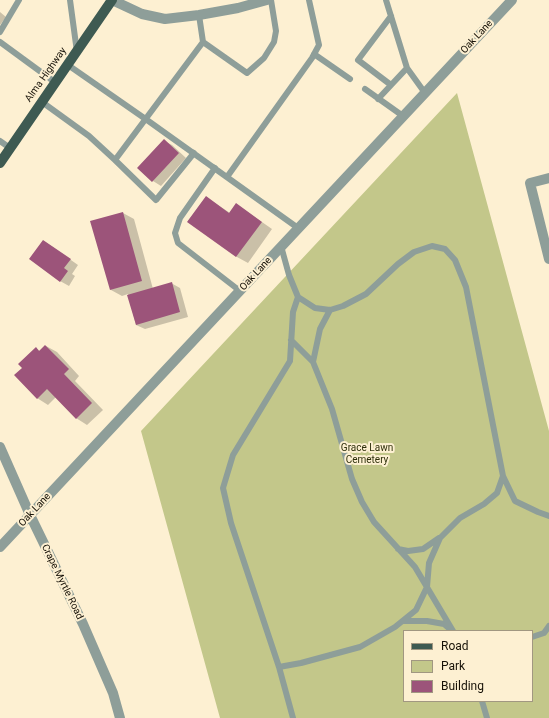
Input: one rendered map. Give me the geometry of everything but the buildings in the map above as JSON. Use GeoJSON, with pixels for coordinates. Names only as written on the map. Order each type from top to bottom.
{"type":"FeatureCollection","features":[{"type":"Feature","properties":{"kind":"main road","name":"Alma Highway"},"geometry":{"type":"LineString","coordinates":[[0,163],[112,0]]}},
{"type":"Feature","properties":{"kind":"street"},"geometry":{"type":"LineString","coordinates":[[112,0],[142,14],[165,19],[238,8],[267,0]]}},
{"type":"Feature","properties":{"kind":"street","name":"Oak Lane"},"geometry":{"type":"LineString","coordinates":[[0,547],[512,0]]}},
{"type":"Feature","properties":{"kind":"street"},"geometry":{"type":"LineString","coordinates":[[549,178],[530,183],[549,259]]}},
{"type":"Feature","properties":{"kind":"street","name":"Crape Myrtle Road"},"geometry":{"type":"LineString","coordinates":[[0,447],[30,515],[83,624],[113,693],[120,718]]}},
{"type":"Feature","properties":{"kind":"lane"},"geometry":{"type":"LineString","coordinates":[[0,32],[19,0]]}},
{"type":"Feature","properties":{"kind":"lane"},"geometry":{"type":"LineString","coordinates":[[70,0],[77,52]]}},
{"type":"Feature","properties":{"kind":"lane"},"geometry":{"type":"LineString","coordinates":[[203,42],[247,73],[264,58],[274,42],[276,31],[271,0]]}},
{"type":"Feature","properties":{"kind":"lane"},"geometry":{"type":"LineString","coordinates":[[228,177],[319,45],[309,0]]}},
{"type":"Feature","properties":{"kind":"lane"},"geometry":{"type":"LineString","coordinates":[[386,0],[406,68],[425,93]]}},
{"type":"Feature","properties":{"kind":"lane"},"geometry":{"type":"LineString","coordinates":[[0,26],[10,14]]}},
{"type":"Feature","properties":{"kind":"lane"},"geometry":{"type":"LineString","coordinates":[[115,160],[147,120],[203,42],[199,15]]}},
{"type":"Feature","properties":{"kind":"lane"},"geometry":{"type":"LineString","coordinates":[[391,16],[358,60],[391,85]]}},
{"type":"Feature","properties":{"kind":"lane"},"geometry":{"type":"LineString","coordinates":[[0,42],[56,83]]}},
{"type":"Feature","properties":{"kind":"lane"},"geometry":{"type":"LineString","coordinates":[[314,54],[350,79]]}},
{"type":"Feature","properties":{"kind":"lane"},"geometry":{"type":"LineString","coordinates":[[68,65],[298,228]]}},
{"type":"Feature","properties":{"kind":"lane"},"geometry":{"type":"LineString","coordinates":[[378,99],[406,68]]}},
{"type":"Feature","properties":{"kind":"lane"},"geometry":{"type":"LineString","coordinates":[[364,89],[403,116]]}},
{"type":"Feature","properties":{"kind":"lane"},"geometry":{"type":"LineString","coordinates":[[42,102],[89,136],[156,200],[194,153]]}},
{"type":"Feature","properties":{"kind":"lane"},"geometry":{"type":"LineString","coordinates":[[0,141],[10,148]]}},
{"type":"Feature","properties":{"kind":"lane"},"geometry":{"type":"LineString","coordinates":[[215,168],[180,218],[175,233],[178,243],[240,290]]}},
{"type":"Feature","properties":{"kind":"lane"},"geometry":{"type":"LineString","coordinates":[[281,246],[289,275],[298,297],[315,308],[330,310],[343,306],[366,294],[398,264],[414,252],[432,246],[445,249],[454,260],[466,287],[503,476],[515,501],[549,516]]}},
{"type":"Feature","properties":{"kind":"lane"},"geometry":{"type":"LineString","coordinates":[[293,718],[279,667],[231,523],[223,488],[233,455],[290,361],[293,312],[298,297]]}},
{"type":"Feature","properties":{"kind":"lane"},"geometry":{"type":"LineString","coordinates":[[313,362],[320,329],[330,310]]}},
{"type":"Feature","properties":{"kind":"lane"},"geometry":{"type":"LineString","coordinates":[[291,340],[313,362],[332,409],[352,479],[362,502],[374,522],[415,567],[452,630]]}},
{"type":"Feature","properties":{"kind":"lane"},"geometry":{"type":"LineString","coordinates":[[398,549],[408,551],[423,549],[440,538],[460,518],[484,504],[497,493],[503,476]]}},
{"type":"Feature","properties":{"kind":"lane"},"geometry":{"type":"LineString","coordinates":[[279,667],[301,663],[360,647],[403,621],[416,610],[426,587],[429,563],[440,538]]}},
{"type":"Feature","properties":{"kind":"lane"},"geometry":{"type":"LineString","coordinates":[[403,621],[427,621],[444,624],[452,630]]}},
{"type":"Feature","properties":{"kind":"lane"},"geometry":{"type":"LineString","coordinates":[[533,638],[544,633],[549,626]]}},
{"type":"Feature","properties":{"kind":"lane"},"geometry":{"type":"LineString","coordinates":[[482,702],[487,718]]}},
{"type":"Feature","properties":{"kind":"green space","name":"Grace Lawn Cemetery"},"geometry":{"type":"Polygon","coordinates":[[[457,93],[549,431],[549,718],[220,718],[141,431],[457,93]]]}}]}
